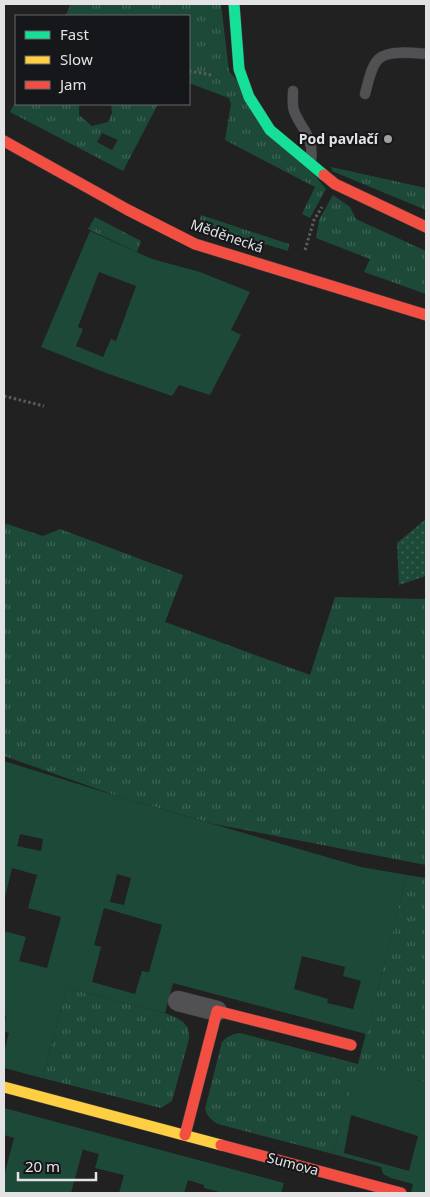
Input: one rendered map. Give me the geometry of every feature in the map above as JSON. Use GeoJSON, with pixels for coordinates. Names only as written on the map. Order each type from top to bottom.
{"type":"FeatureCollection","features":[{"type":"Feature","properties":{"kind":"street"},"geometry":{"type":"LineString","coordinates":[[234,4],[239,69],[249,98],[270,130],[335,184],[426,227]]}},
{"type":"Feature","properties":{"kind":"street","name":"Měděnecká"},"geometry":{"type":"LineString","coordinates":[[4,141],[128,210],[194,244],[426,315]]}},
{"type":"Feature","properties":{"kind":"street"},"geometry":{"type":"LineString","coordinates":[[178,1001],[351,1045]]}},
{"type":"Feature","properties":{"kind":"street"},"geometry":{"type":"LineString","coordinates":[[185,1135],[217,1010]]}},
{"type":"Feature","properties":{"kind":"street","name":"Sumova"},"geometry":{"type":"LineString","coordinates":[[4,1087],[401,1193]]}},
{"type":"Feature","properties":{"kind":"lane"},"geometry":{"type":"LineString","coordinates":[[365,94],[372,69],[380,58],[396,52],[426,54]]}},
{"type":"Feature","properties":{"kind":"lane"},"geometry":{"type":"LineString","coordinates":[[293,91],[294,110],[309,137],[312,150],[311,164]]}},
{"type":"Feature","properties":{"kind":"path"},"geometry":{"type":"LineString","coordinates":[[4,396],[44,406]]}},
{"type":"Feature","properties":{"kind":"green space"},"geometry":{"type":"Polygon","coordinates":[[[71,4],[221,4],[229,71],[326,189],[310,218],[302,214],[315,187],[225,140],[231,104],[229,98],[190,83],[190,15],[66,15],[71,4]]]}},
{"type":"Feature","properties":{"kind":"green space"},"geometry":{"type":"Polygon","coordinates":[[[15,103],[15,105],[79,105],[79,115],[92,126],[108,122],[112,113],[111,105],[157,105],[123,171],[10,112],[15,103]],[[102,133],[97,142],[112,150],[118,140],[102,133]]]}},
{"type":"Feature","properties":{"kind":"green space"},"geometry":{"type":"Polygon","coordinates":[[[331,167],[426,188],[426,210],[332,171],[331,167]]]}},
{"type":"Feature","properties":{"kind":"green space"},"geometry":{"type":"Polygon","coordinates":[[[333,195],[350,207],[356,219],[426,251],[426,294],[364,272],[370,259],[316,238],[319,220],[333,195]]]}},
{"type":"Feature","properties":{"kind":"green space"},"geometry":{"type":"Polygon","coordinates":[[[201,215],[289,244],[288,251],[199,224],[201,215]]]}},
{"type":"Feature","properties":{"kind":"green space"},"geometry":{"type":"Polygon","coordinates":[[[95,217],[141,241],[137,252],[88,229],[95,217]]]}},
{"type":"Feature","properties":{"kind":"green space"},"geometry":{"type":"Polygon","coordinates":[[[90,231],[152,259],[200,272],[250,292],[231,330],[241,335],[210,395],[179,385],[172,396],[106,373],[41,347],[90,231]],[[99,272],[78,327],[83,329],[76,346],[103,357],[111,339],[116,341],[136,286],[99,272]]]}},
{"type":"Feature","properties":{"kind":"green space"},"geometry":{"type":"Polygon","coordinates":[[[426,519],[426,576],[399,585],[397,543],[426,519]]]}},
{"type":"Feature","properties":{"kind":"green space"},"geometry":{"type":"Polygon","coordinates":[[[4,523],[43,536],[60,529],[183,575],[165,622],[310,675],[335,597],[426,599],[426,865],[214,824],[120,797],[4,756],[4,523]]]}},
{"type":"Feature","properties":{"kind":"green space"},"geometry":{"type":"Polygon","coordinates":[[[4,761],[361,867],[407,875],[366,1034],[173,983],[165,1013],[67,988],[42,1078],[4,1068],[4,1052],[9,1033],[4,1031],[6,1016],[4,1015],[4,931],[26,937],[19,961],[47,968],[61,917],[28,908],[37,875],[12,868],[4,901],[4,761]],[[20,834],[17,846],[41,851],[43,839],[20,834]],[[117,874],[110,902],[124,905],[131,878],[117,874]],[[104,908],[94,945],[101,947],[92,982],[135,994],[142,971],[149,972],[162,925],[104,908]],[[302,956],[294,989],[328,999],[327,1003],[353,1009],[361,981],[343,976],[345,967],[302,956]]]}},
{"type":"Feature","properties":{"kind":"green space"},"geometry":{"type":"Polygon","coordinates":[[[407,875],[426,878],[426,1082],[358,1065],[333,1154],[218,1124],[213,1121],[205,1109],[222,1042],[232,1035],[240,1033],[358,1064],[407,875]]]}},
{"type":"Feature","properties":{"kind":"green space"},"geometry":{"type":"Polygon","coordinates":[[[67,988],[165,1013],[183,1022],[188,1028],[189,1039],[172,1101],[161,1108],[42,1078],[67,988]]]}},
{"type":"Feature","properties":{"kind":"green space"},"geometry":{"type":"Polygon","coordinates":[[[358,1064],[426,1082],[426,1193],[411,1193],[413,1184],[383,1174],[381,1167],[333,1154],[358,1064]],[[351,1115],[344,1153],[409,1171],[418,1136],[351,1115]]]}},
{"type":"Feature","properties":{"kind":"green space"},"geometry":{"type":"Polygon","coordinates":[[[4,1108],[284,1183],[281,1193],[223,1193],[204,1188],[204,1185],[188,1180],[184,1193],[119,1193],[124,1175],[95,1168],[99,1154],[83,1149],[71,1193],[4,1193],[4,1176],[14,1138],[4,1135],[4,1108]]]}},
{"type":"Feature","properties":{"kind":"traffic: fast"},"geometry":{"type":"LineString","coordinates":[[234,4],[239,69],[249,97],[270,130],[324,175]]}},
{"type":"Feature","properties":{"kind":"traffic: slow"},"geometry":{"type":"LineString","coordinates":[[4,1087],[221,1145]]}},
{"type":"Feature","properties":{"kind":"traffic: jam"},"geometry":{"type":"LineString","coordinates":[[4,141],[128,210],[195,244],[426,315]]}},
{"type":"Feature","properties":{"kind":"traffic: jam"},"geometry":{"type":"LineString","coordinates":[[324,175],[335,184],[426,227]]}},
{"type":"Feature","properties":{"kind":"traffic: jam"},"geometry":{"type":"LineString","coordinates":[[185,1135],[217,1011],[351,1045]]}},
{"type":"Feature","properties":{"kind":"traffic: jam"},"geometry":{"type":"LineString","coordinates":[[221,1145],[401,1193]]}},
{"type":"Feature","properties":{"kind":"place","name":"Pod pavlačí"},"geometry":{"type":"Point","coordinates":[388,139]}}]}
